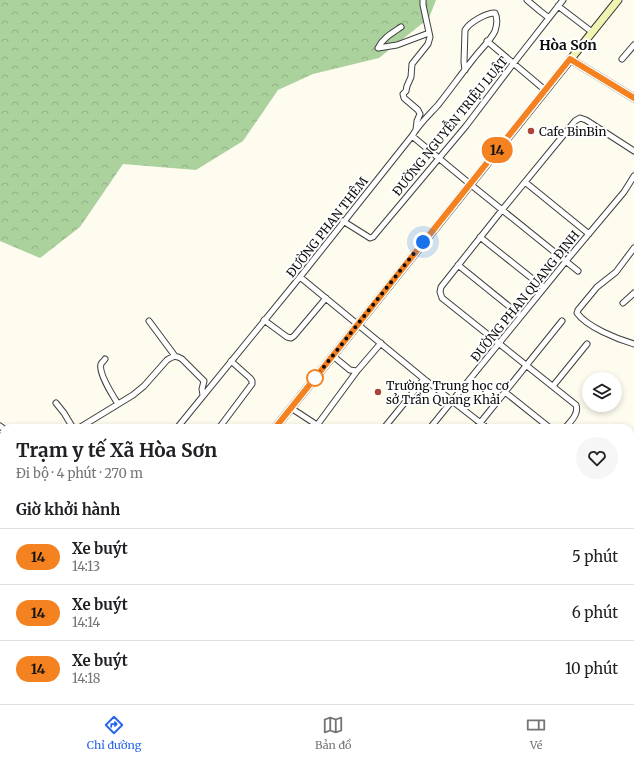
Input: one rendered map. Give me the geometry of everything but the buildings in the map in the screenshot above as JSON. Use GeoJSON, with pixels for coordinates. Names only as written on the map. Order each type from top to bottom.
{"type":"FeatureCollection","features":[{"type":"Feature","properties":{"kind":"main road"},"geometry":{"type":"LineString","coordinates":[[278,424],[618,0]]}},
{"type":"Feature","properties":{"kind":"main road"},"geometry":{"type":"LineString","coordinates":[[570,59],[634,98]]}},
{"type":"Feature","properties":{"kind":"street"},"geometry":{"type":"LineString","coordinates":[[416,130],[417,120],[420,114],[418,110],[404,98],[404,94],[411,77],[412,64],[423,52],[430,37],[423,0]]}},
{"type":"Feature","properties":{"kind":"street"},"geometry":{"type":"LineString","coordinates":[[527,0],[549,18]]}},
{"type":"Feature","properties":{"kind":"street"},"geometry":{"type":"LineString","coordinates":[[559,2],[592,32]]}},
{"type":"Feature","properties":{"kind":"street","name":"ĐƯỜNG NGUYỄN TRIỆU LUẬT"},"geometry":{"type":"LineString","coordinates":[[343,221],[370,238],[373,237],[466,126],[549,18],[559,2]]}},
{"type":"Feature","properties":{"kind":"street","name":"ĐƯỜNG PHAN THÊM"},"geometry":{"type":"LineString","coordinates":[[180,424],[300,277],[343,221],[429,116],[491,37],[497,23],[495,13],[487,14],[468,26],[465,30],[465,70]]}},
{"type":"Feature","properties":{"kind":"street"},"geometry":{"type":"LineString","coordinates":[[401,27],[386,37],[378,48],[397,45],[429,33]]}},
{"type":"Feature","properties":{"kind":"street"},"geometry":{"type":"LineString","coordinates":[[487,41],[545,90]]}},
{"type":"Feature","properties":{"kind":"street"},"geometry":{"type":"LineString","coordinates":[[622,59],[634,45]]}},
{"type":"Feature","properties":{"kind":"street"},"geometry":{"type":"LineString","coordinates":[[568,424],[576,414],[577,408],[574,403],[527,364],[442,298],[440,292],[441,287],[480,236],[575,121],[580,118],[586,120],[634,151]]}},
{"type":"Feature","properties":{"kind":"street"},"geometry":{"type":"LineString","coordinates":[[412,136],[438,159],[578,271]]}},
{"type":"Feature","properties":{"kind":"street","name":"ĐƯỜNG PHAN QUANG ĐỊNH"},"geometry":{"type":"LineString","coordinates":[[433,424],[624,192],[634,176]]}},
{"type":"Feature","properties":{"kind":"street"},"geometry":{"type":"LineString","coordinates":[[525,182],[589,234]]}},
{"type":"Feature","properties":{"kind":"street"},"geometry":{"type":"LineString","coordinates":[[480,236],[544,288]]}},
{"type":"Feature","properties":{"kind":"street"},"geometry":{"type":"LineString","coordinates":[[634,248],[614,275],[597,287],[577,312],[591,326],[634,344]]}},
{"type":"Feature","properties":{"kind":"street"},"geometry":{"type":"LineString","coordinates":[[458,265],[521,316]]}},
{"type":"Feature","properties":{"kind":"street"},"geometry":{"type":"LineString","coordinates":[[300,277],[424,379],[482,424]]}},
{"type":"Feature","properties":{"kind":"street"},"geometry":{"type":"LineString","coordinates":[[622,303],[634,293]]}},
{"type":"Feature","properties":{"kind":"street"},"geometry":{"type":"LineString","coordinates":[[264,320],[287,337],[291,338],[326,298]]}},
{"type":"Feature","properties":{"kind":"street"},"geometry":{"type":"LineString","coordinates":[[149,321],[175,356],[182,359],[211,386]]}},
{"type":"Feature","properties":{"kind":"street"},"geometry":{"type":"LineString","coordinates":[[480,422],[562,321]]}},
{"type":"Feature","properties":{"kind":"street"},"geometry":{"type":"LineString","coordinates":[[318,424],[381,343]]}},
{"type":"Feature","properties":{"kind":"street"},"geometry":{"type":"LineString","coordinates":[[554,386],[586,344]]}},
{"type":"Feature","properties":{"kind":"street"},"geometry":{"type":"LineString","coordinates":[[86,424],[133,395],[144,386],[167,360],[175,356]]}},
{"type":"Feature","properties":{"kind":"street"},"geometry":{"type":"LineString","coordinates":[[333,356],[350,370],[358,371]]}},
{"type":"Feature","properties":{"kind":"street"},"geometry":{"type":"LineString","coordinates":[[105,359],[101,363],[103,375],[118,404]]}},
{"type":"Feature","properties":{"kind":"street"},"geometry":{"type":"LineString","coordinates":[[221,424],[252,384],[250,378],[231,361]]}},
{"type":"Feature","properties":{"kind":"street"},"geometry":{"type":"LineString","coordinates":[[387,424],[424,379]]}},
{"type":"Feature","properties":{"kind":"street"},"geometry":{"type":"LineString","coordinates":[[203,395],[202,389],[204,381]]}},
{"type":"Feature","properties":{"kind":"street"},"geometry":{"type":"LineString","coordinates":[[505,392],[545,424]]}},
{"type":"Feature","properties":{"kind":"street"},"geometry":{"type":"LineString","coordinates":[[56,403],[71,424]]}},
{"type":"Feature","properties":{"kind":"street"},"geometry":{"type":"LineString","coordinates":[[291,408],[312,424]]}},
{"type":"Feature","properties":{"kind":"green space"},"geometry":{"type":"Polygon","coordinates":[[[0,0],[436,0],[429,18],[379,58],[313,74],[278,90],[243,141],[196,170],[123,164],[80,227],[40,258],[0,241],[0,0]]]}},
{"type":"Feature","properties":{"kind":"bus line","name":"14"},"geometry":{"type":"LineString","coordinates":[[278,424],[570,59],[634,98]]}},
{"type":"Feature","properties":{"kind":"place","name":"Cafe BinBin"},"geometry":{"type":"Point","coordinates":[531,131]}},
{"type":"Feature","properties":{"kind":"place","name":"Trường Trung học cơ sở Trần Quang Khải"},"geometry":{"type":"Point","coordinates":[378,392]}},
{"type":"Feature","properties":{"kind":"district","name":"Hòa Sơn"},"geometry":{"type":"Point","coordinates":[568,45]}},
{"type":"Feature","properties":{"kind":"route"},"geometry":{"type":"LineString","coordinates":[[315,378],[423,242]]}}]}
